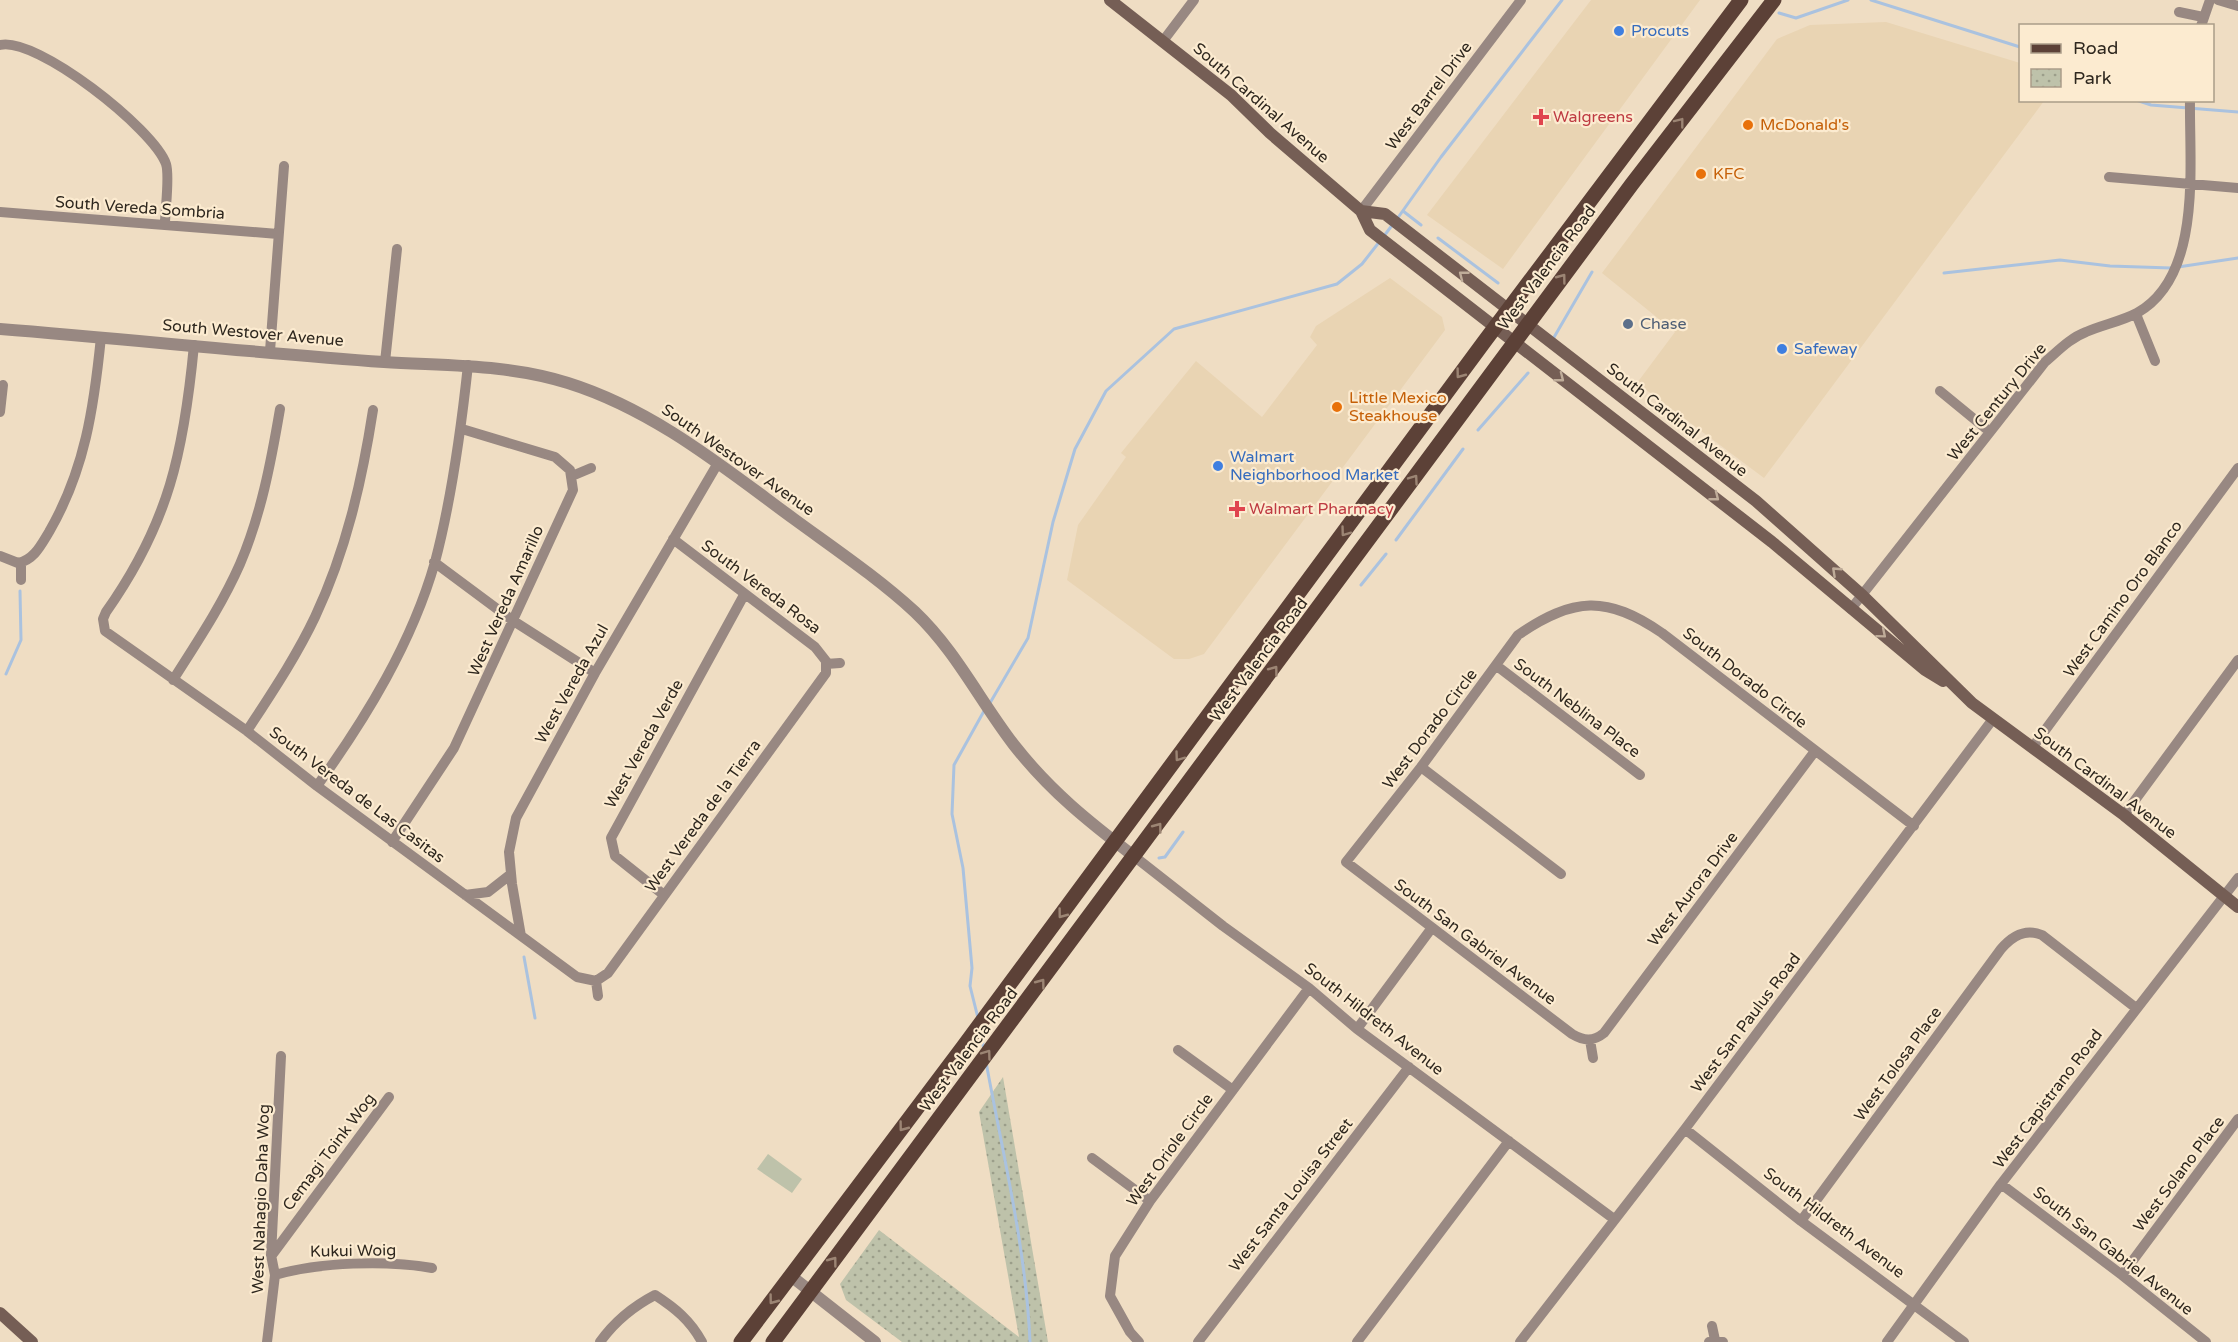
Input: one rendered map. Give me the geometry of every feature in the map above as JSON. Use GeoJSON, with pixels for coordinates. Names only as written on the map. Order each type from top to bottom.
{"type":"FeatureCollection","features":[{"type":"Feature","properties":{"kind":"main road","name":"South Cardinal Avenue"},"geometry":{"type":"LineString","coordinates":[[1110,0],[1231,95],[1270,133],[1361,211],[1372,231],[1732,511],[1925,670],[1952,686],[1993,719],[2124,815],[2238,907]]}},
{"type":"Feature","properties":{"kind":"main road","name":"West Valencia Road"},"geometry":{"type":"LineString","coordinates":[[741,1342],[1116,842],[1495,328],[1741,0]]}},
{"type":"Feature","properties":{"kind":"main road","name":"West Valencia Road"},"geometry":{"type":"LineString","coordinates":[[773,1342],[1005,1029],[1136,857],[1632,184],[1774,0]]}},
{"type":"Feature","properties":{"kind":"main road"},"geometry":{"type":"LineString","coordinates":[[1727,19],[1749,33]]}},
{"type":"Feature","properties":{"kind":"main road","name":"South Cardinal Avenue"},"geometry":{"type":"LineString","coordinates":[[1361,211],[1384,214],[1746,494],[1806,543],[1862,595],[1932,662],[1952,686]]}},
{"type":"Feature","properties":{"kind":"main road"},"geometry":{"type":"LineString","coordinates":[[1311,578],[1329,596]]}},
{"type":"Feature","properties":{"kind":"main road"},"geometry":{"type":"LineString","coordinates":[[0,1313],[32,1342]]}},
{"type":"Feature","properties":{"kind":"street"},"geometry":{"type":"LineString","coordinates":[[1163,41],[1194,0]]}},
{"type":"Feature","properties":{"kind":"street","name":"West Barrel Drive"},"geometry":{"type":"LineString","coordinates":[[1361,211],[1521,0]]}},
{"type":"Feature","properties":{"kind":"street"},"geometry":{"type":"LineString","coordinates":[[2179,12],[2202,21],[2210,0]]}},
{"type":"Feature","properties":{"kind":"street"},"geometry":{"type":"LineString","coordinates":[[2218,0],[2238,6]]}},
{"type":"Feature","properties":{"kind":"street"},"geometry":{"type":"LineString","coordinates":[[0,45],[10,43],[58,64],[141,128],[166,165],[165,224]]}},
{"type":"Feature","properties":{"kind":"street","name":"West Century Drive"},"geometry":{"type":"LineString","coordinates":[[1851,609],[2045,362],[2083,333],[2136,314],[2160,296],[2177,267],[2184,242],[2190,102]]}},
{"type":"Feature","properties":{"kind":"street"},"geometry":{"type":"LineString","coordinates":[[270,351],[284,166]]}},
{"type":"Feature","properties":{"kind":"street"},"geometry":{"type":"LineString","coordinates":[[2109,177],[2238,188]]}},
{"type":"Feature","properties":{"kind":"street","name":"South Vereda Sombria"},"geometry":{"type":"LineString","coordinates":[[0,212],[278,234]]}},
{"type":"Feature","properties":{"kind":"street"},"geometry":{"type":"LineString","coordinates":[[385,362],[397,249]]}},
{"type":"Feature","properties":{"kind":"street"},"geometry":{"type":"LineString","coordinates":[[2136,314],[2155,361]]}},
{"type":"Feature","properties":{"kind":"street","name":"South Westover Avenue"},"geometry":{"type":"LineString","coordinates":[[0,329],[385,362],[468,364],[569,383],[620,404],[670,429],[902,601],[936,634],[965,670],[1003,730],[1039,776],[1071,808],[1116,842]]}},
{"type":"Feature","properties":{"kind":"street"},"geometry":{"type":"LineString","coordinates":[[0,556],[11,562],[21,563],[29,559],[62,510],[82,461],[94,406],[101,337]]}},
{"type":"Feature","properties":{"kind":"street","name":"South Vereda de Las Casitas"},"geometry":{"type":"LineString","coordinates":[[194,345],[187,415],[171,488],[144,551],[106,612],[104,626],[108,634],[247,731],[317,786],[577,978],[596,981]]}},
{"type":"Feature","properties":{"kind":"street"},"geometry":{"type":"LineString","coordinates":[[317,786],[348,744],[387,676],[408,633],[434,562],[462,429],[468,364]]}},
{"type":"Feature","properties":{"kind":"street"},"geometry":{"type":"LineString","coordinates":[[0,412],[3,385]]}},
{"type":"Feature","properties":{"kind":"street"},"geometry":{"type":"LineString","coordinates":[[1940,391],[1990,432]]}},
{"type":"Feature","properties":{"kind":"street"},"geometry":{"type":"LineString","coordinates":[[173,680],[219,607],[240,563],[270,470],[280,409]]}},
{"type":"Feature","properties":{"kind":"street"},"geometry":{"type":"LineString","coordinates":[[247,731],[291,662],[315,617],[331,578],[348,532],[360,485],[373,410]]}},
{"type":"Feature","properties":{"kind":"street"},"geometry":{"type":"LineString","coordinates":[[462,429],[555,457],[565,464],[572,476],[591,468]]}},
{"type":"Feature","properties":{"kind":"street","name":"West Vereda Azul"},"geometry":{"type":"LineString","coordinates":[[521,936],[509,852],[516,818],[595,674],[718,464]]}},
{"type":"Feature","properties":{"kind":"street","name":"West Camino Oro Blanco"},"geometry":{"type":"LineString","coordinates":[[2032,748],[2238,468]]}},
{"type":"Feature","properties":{"kind":"street","name":"West Vereda Amarillo"},"geometry":{"type":"LineString","coordinates":[[392,842],[454,748],[570,499],[573,490],[572,476]]}},
{"type":"Feature","properties":{"kind":"street","name":"South Vereda Rosa"},"geometry":{"type":"LineString","coordinates":[[673,539],[815,647],[826,664]]}},
{"type":"Feature","properties":{"kind":"street"},"geometry":{"type":"LineString","coordinates":[[434,562],[512,620],[595,674]]}},
{"type":"Feature","properties":{"kind":"street"},"geometry":{"type":"LineString","coordinates":[[21,563],[21,580]]}},
{"type":"Feature","properties":{"kind":"street","name":"West Vereda Verde"},"geometry":{"type":"LineString","coordinates":[[664,895],[615,856],[611,838],[744,595]]}},
{"type":"Feature","properties":{"kind":"street","name":"South Dorado Circle"},"geometry":{"type":"LineString","coordinates":[[1541,620],[1566,610],[1602,604],[1636,615],[1914,826]]}},
{"type":"Feature","properties":{"kind":"street","name":"West Dorado Circle"},"geometry":{"type":"LineString","coordinates":[[1346,862],[1421,767],[1518,635],[1541,620]]}},
{"type":"Feature","properties":{"kind":"street"},"geometry":{"type":"LineString","coordinates":[[2124,815],[2238,660]]}},
{"type":"Feature","properties":{"kind":"street"},"geometry":{"type":"LineString","coordinates":[[826,664],[840,663]]}},
{"type":"Feature","properties":{"kind":"street","name":"West Vereda de la Tierra"},"geometry":{"type":"LineString","coordinates":[[596,981],[608,973],[823,678],[826,664]]}},
{"type":"Feature","properties":{"kind":"street","name":"South Neblina Place"},"geometry":{"type":"LineString","coordinates":[[1497,666],[1640,775]]}},
{"type":"Feature","properties":{"kind":"street","name":"West San Paulus Road"},"geometry":{"type":"LineString","coordinates":[[1520,1342],[1685,1129],[1993,719]]}},
{"type":"Feature","properties":{"kind":"street","name":"West Aurora Drive"},"geometry":{"type":"LineString","coordinates":[[1590,1040],[1604,1033],[1815,751]]}},
{"type":"Feature","properties":{"kind":"street"},"geometry":{"type":"LineString","coordinates":[[1421,767],[1562,874]]}},
{"type":"Feature","properties":{"kind":"street","name":"South Hildreth Avenue"},"geometry":{"type":"LineString","coordinates":[[1116,842],[1223,926],[1310,988],[1357,1029],[1614,1219]]}},
{"type":"Feature","properties":{"kind":"street","name":"South San Gabriel Avenue"},"geometry":{"type":"LineString","coordinates":[[1346,862],[1431,929],[1572,1034],[1580,1039],[1590,1040]]}},
{"type":"Feature","properties":{"kind":"street"},"geometry":{"type":"LineString","coordinates":[[465,895],[488,892],[511,874]]}},
{"type":"Feature","properties":{"kind":"street","name":"West Capistrano Road"},"geometry":{"type":"LineString","coordinates":[[1887,1342],[2001,1184],[2238,878]]}},
{"type":"Feature","properties":{"kind":"street"},"geometry":{"type":"LineString","coordinates":[[1357,1029],[1431,929]]}},
{"type":"Feature","properties":{"kind":"street","name":"West Tolosa Place"},"geometry":{"type":"LineString","coordinates":[[1801,1221],[2001,949],[2014,937],[2026,933],[2042,935],[2136,1008]]}},
{"type":"Feature","properties":{"kind":"street"},"geometry":{"type":"LineString","coordinates":[[596,981],[598,996]]}},
{"type":"Feature","properties":{"kind":"street","name":"West Oriole Circle"},"geometry":{"type":"LineString","coordinates":[[1139,1342],[1130,1332],[1110,1296],[1115,1256],[1150,1201],[1310,988]]}},
{"type":"Feature","properties":{"kind":"street"},"geometry":{"type":"LineString","coordinates":[[1590,1040],[1593,1058]]}},
{"type":"Feature","properties":{"kind":"street"},"geometry":{"type":"LineString","coordinates":[[1178,1050],[1233,1090]]}},
{"type":"Feature","properties":{"kind":"street","name":"West Nahagio Daha Wog"},"geometry":{"type":"LineString","coordinates":[[267,1342],[275,1275],[271,1255],[281,1056]]}},
{"type":"Feature","properties":{"kind":"street","name":"West Santa Louisa Street"},"geometry":{"type":"LineString","coordinates":[[1198,1342],[1409,1067]]}},
{"type":"Feature","properties":{"kind":"street","name":"Cemagi Toink Wog"},"geometry":{"type":"LineString","coordinates":[[271,1255],[389,1096]]}},
{"type":"Feature","properties":{"kind":"street","name":"West Solano Place"},"geometry":{"type":"LineString","coordinates":[[2122,1275],[2238,1119]]}},
{"type":"Feature","properties":{"kind":"street","name":"South Hildreth Avenue"},"geometry":{"type":"LineString","coordinates":[[1685,1129],[1801,1221],[1964,1342]]}},
{"type":"Feature","properties":{"kind":"street"},"geometry":{"type":"LineString","coordinates":[[1357,1342],[1509,1141]]}},
{"type":"Feature","properties":{"kind":"street"},"geometry":{"type":"LineString","coordinates":[[1092,1158],[1150,1201]]}},
{"type":"Feature","properties":{"kind":"street","name":"South San Gabriel Avenue"},"geometry":{"type":"LineString","coordinates":[[2001,1184],[2206,1342]]}},
{"type":"Feature","properties":{"kind":"street","name":"Kukui Woig"},"geometry":{"type":"LineString","coordinates":[[275,1275],[303,1267],[410,1264],[432,1268]]}},
{"type":"Feature","properties":{"kind":"street"},"geometry":{"type":"LineString","coordinates":[[791,1276],[876,1342]]}},
{"type":"Feature","properties":{"kind":"street"},"geometry":{"type":"LineString","coordinates":[[600,1342],[614,1324],[635,1305],[655,1295],[678,1310],[694,1327],[702,1342]]}},
{"type":"Feature","properties":{"kind":"street"},"geometry":{"type":"LineString","coordinates":[[1712,1326],[1715,1341]]}},
{"type":"Feature","properties":{"kind":"shaded area"},"geometry":{"type":"Polygon","coordinates":[[[1591,0],[1700,0],[1503,269],[1427,215],[1591,0]]]}},
{"type":"Feature","properties":{"kind":"shaded area"},"geometry":{"type":"Polygon","coordinates":[[[1886,22],[2019,63],[2019,102],[2043,102],[1764,478],[1637,383],[1675,332],[1602,273],[1777,39],[1810,25],[1886,22]]]}},
{"type":"Feature","properties":{"kind":"shaded area"},"geometry":{"type":"Polygon","coordinates":[[[1390,278],[1442,317],[1445,330],[1204,654],[1189,659],[1174,659],[1067,580],[1078,525],[1126,457],[1121,453],[1196,361],[1262,417],[1317,345],[1310,337],[1316,326],[1390,278]]]}},
{"type":"Feature","properties":{"kind":"green space"},"geometry":{"type":"Polygon","coordinates":[[[1003,1077],[1048,1342],[902,1342],[846,1300],[840,1284],[879,1230],[1019,1337],[979,1112],[1003,1077]]]}},
{"type":"Feature","properties":{"kind":"green space"},"geometry":{"type":"Polygon","coordinates":[[[768,1154],[802,1179],[792,1193],[757,1169],[768,1154]]]}},
{"type":"Feature","properties":{"kind":"waterway"},"geometry":{"type":"LineString","coordinates":[[1397,219],[1441,157],[1562,0]]}},
{"type":"Feature","properties":{"kind":"waterway"},"geometry":{"type":"LineString","coordinates":[[1779,13],[1796,18],[1848,0]]}},
{"type":"Feature","properties":{"kind":"waterway"},"geometry":{"type":"LineString","coordinates":[[1871,0],[2019,47]]}},
{"type":"Feature","properties":{"kind":"waterway"},"geometry":{"type":"LineString","coordinates":[[2142,102],[2151,105],[2238,112]]}},
{"type":"Feature","properties":{"kind":"waterway"},"geometry":{"type":"LineString","coordinates":[[1403,211],[1421,225]]}},
{"type":"Feature","properties":{"kind":"waterway"},"geometry":{"type":"LineString","coordinates":[[1384,236],[1393,224]]}},
{"type":"Feature","properties":{"kind":"waterway"},"geometry":{"type":"LineString","coordinates":[[1438,238],[1498,283]]}},
{"type":"Feature","properties":{"kind":"waterway"},"geometry":{"type":"LineString","coordinates":[[990,703],[1028,638],[1053,522],[1075,449],[1106,391],[1174,329],[1337,284],[1362,264],[1380,241]]}},
{"type":"Feature","properties":{"kind":"waterway"},"geometry":{"type":"LineString","coordinates":[[2178,267],[2238,258]]}},
{"type":"Feature","properties":{"kind":"waterway"},"geometry":{"type":"LineString","coordinates":[[1944,273],[2060,260],[2110,266],[2171,268]]}},
{"type":"Feature","properties":{"kind":"waterway"},"geometry":{"type":"LineString","coordinates":[[1553,339],[1592,272]]}},
{"type":"Feature","properties":{"kind":"waterway"},"geometry":{"type":"LineString","coordinates":[[1478,430],[1528,373]]}},
{"type":"Feature","properties":{"kind":"waterway"},"geometry":{"type":"LineString","coordinates":[[1396,540],[1463,449]]}},
{"type":"Feature","properties":{"kind":"waterway"},"geometry":{"type":"LineString","coordinates":[[1361,585],[1386,554]]}},
{"type":"Feature","properties":{"kind":"waterway"},"geometry":{"type":"LineString","coordinates":[[6,674],[21,640],[20,591]]}},
{"type":"Feature","properties":{"kind":"waterway"},"geometry":{"type":"LineString","coordinates":[[978,1018],[970,986],[972,968],[963,868],[952,814],[954,765],[984,711]]}},
{"type":"Feature","properties":{"kind":"waterway"},"geometry":{"type":"LineString","coordinates":[[1159,858],[1165,857],[1183,832]]}},
{"type":"Feature","properties":{"kind":"waterway"},"geometry":{"type":"LineString","coordinates":[[524,957],[535,1018]]}},
{"type":"Feature","properties":{"kind":"waterway"},"geometry":{"type":"LineString","coordinates":[[981,1033],[984,1050]]}},
{"type":"Feature","properties":{"kind":"waterway"},"geometry":{"type":"LineString","coordinates":[[986,1062],[1019,1237],[1030,1342]]}},
{"type":"Feature","properties":{"kind":"place","name":"Procuts"},"geometry":{"type":"Point","coordinates":[1619,31]}},
{"type":"Feature","properties":{"kind":"place","name":"Walgreens"},"geometry":{"type":"Point","coordinates":[1541,117]}},
{"type":"Feature","properties":{"kind":"place","name":"McDonald's"},"geometry":{"type":"Point","coordinates":[1748,125]}},
{"type":"Feature","properties":{"kind":"place","name":"KFC"},"geometry":{"type":"Point","coordinates":[1701,174]}},
{"type":"Feature","properties":{"kind":"place","name":"Chase"},"geometry":{"type":"Point","coordinates":[1628,324]}},
{"type":"Feature","properties":{"kind":"place","name":"Safeway"},"geometry":{"type":"Point","coordinates":[1782,349]}},
{"type":"Feature","properties":{"kind":"place","name":"Little Mexico Steakhouse"},"geometry":{"type":"Point","coordinates":[1337,407]}},
{"type":"Feature","properties":{"kind":"place","name":"Walmart Neighborhood Market"},"geometry":{"type":"Point","coordinates":[1218,466]}},
{"type":"Feature","properties":{"kind":"place","name":"Walmart Pharmacy"},"geometry":{"type":"Point","coordinates":[1237,509]}}]}
